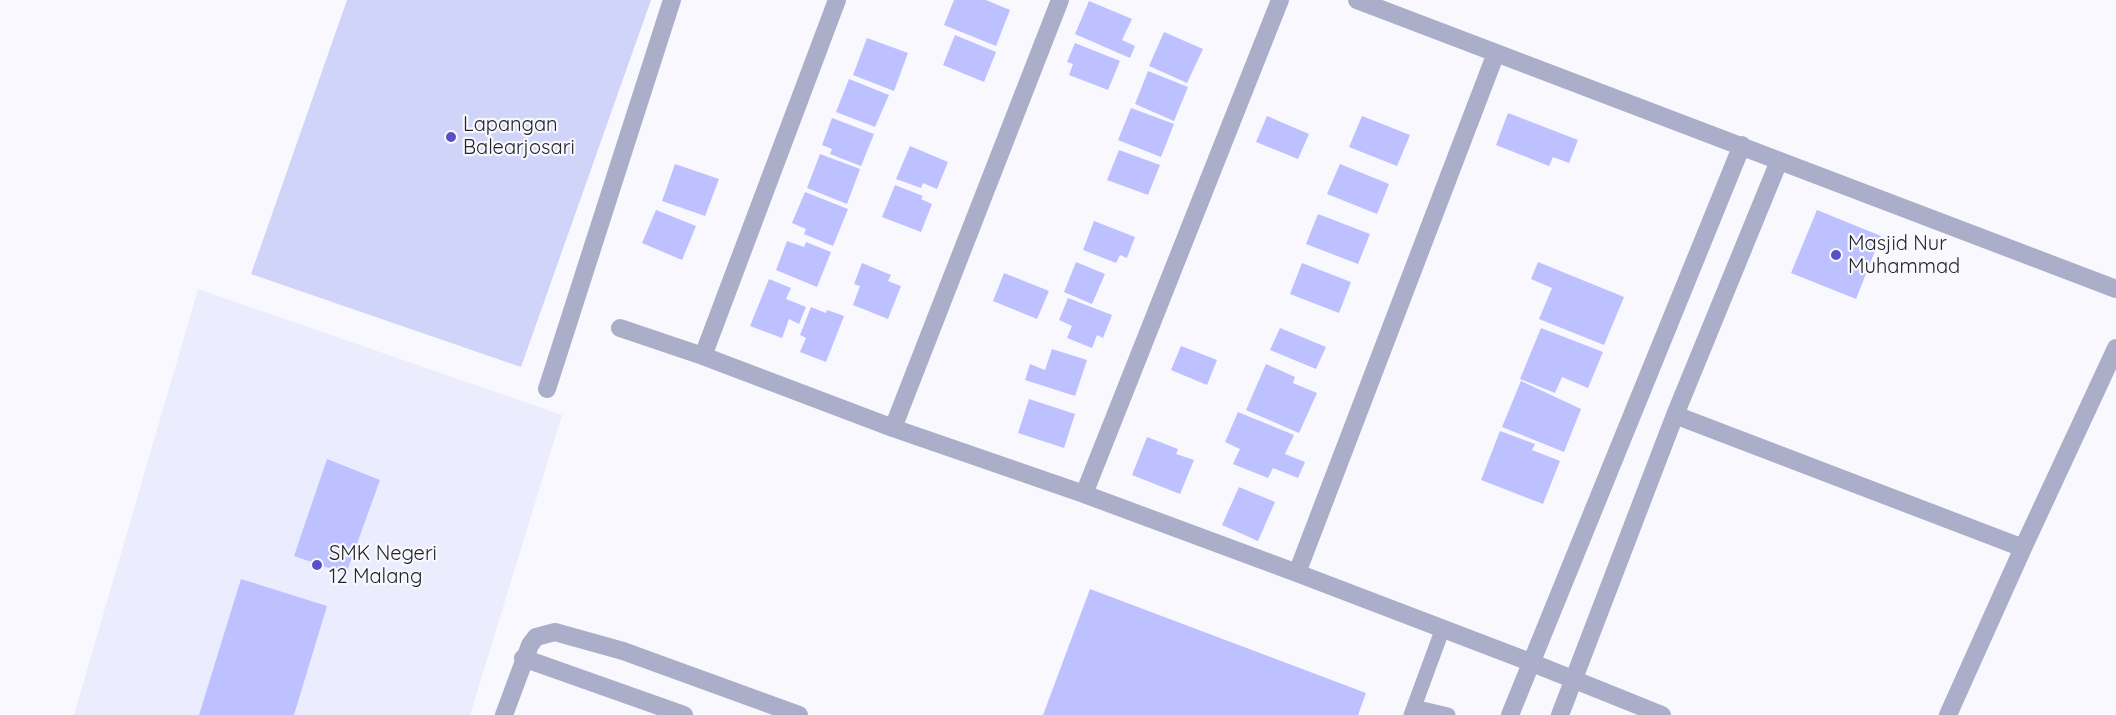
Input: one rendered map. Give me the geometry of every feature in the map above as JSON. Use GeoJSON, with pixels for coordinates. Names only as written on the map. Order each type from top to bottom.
{"type":"FeatureCollection","features":[{"type":"Feature","properties":{"kind":"street"},"geometry":{"type":"LineString","coordinates":[[548,389],[672,0]]}},
{"type":"Feature","properties":{"kind":"street"},"geometry":{"type":"LineString","coordinates":[[703,356],[837,0]]}},
{"type":"Feature","properties":{"kind":"street"},"geometry":{"type":"LineString","coordinates":[[893,428],[1060,0]]}},
{"type":"Feature","properties":{"kind":"street"},"geometry":{"type":"LineString","coordinates":[[1084,494],[1280,0]]}},
{"type":"Feature","properties":{"kind":"street"},"geometry":{"type":"LineString","coordinates":[[1357,0],[2116,289]]}},
{"type":"Feature","properties":{"kind":"street"},"geometry":{"type":"LineString","coordinates":[[1297,573],[1496,53]]}},
{"type":"Feature","properties":{"kind":"street"},"geometry":{"type":"LineString","coordinates":[[1510,715],[1742,145]]}},
{"type":"Feature","properties":{"kind":"street"},"geometry":{"type":"LineString","coordinates":[[1560,715],[1675,415],[1779,161]]}},
{"type":"Feature","properties":{"kind":"street"},"geometry":{"type":"LineString","coordinates":[[620,328],[703,356],[893,428],[1084,494],[1297,573],[1662,715]]}},
{"type":"Feature","properties":{"kind":"street"},"geometry":{"type":"LineString","coordinates":[[1948,715],[2116,348]]}},
{"type":"Feature","properties":{"kind":"street"},"geometry":{"type":"LineString","coordinates":[[1675,415],[2023,548]]}},
{"type":"Feature","properties":{"kind":"street"},"geometry":{"type":"LineString","coordinates":[[504,715],[524,658],[536,637],[561,632],[623,651],[799,715]]}},
{"type":"Feature","properties":{"kind":"street"},"geometry":{"type":"LineString","coordinates":[[524,658],[684,715]]}},
{"type":"Feature","properties":{"kind":"lane"},"geometry":{"type":"LineString","coordinates":[[1443,628],[1412,711],[1448,715]]}},
{"type":"Feature","properties":{"kind":"shaded area","name":"Lapangan Balearjosari"},"geometry":{"type":"Polygon","coordinates":[[[347,0],[651,0],[521,367],[251,274],[347,0]]]}},
{"type":"Feature","properties":{"kind":"shaded area","name":"SMK Negeri 12 Malang"},"geometry":{"type":"Polygon","coordinates":[[[198,289],[562,415],[470,715],[74,715],[198,289]]]}},
{"type":"Feature","properties":{"kind":"building"},"geometry":{"type":"Polygon","coordinates":[[[954,0],[986,0],[1010,10],[996,46],[944,25],[954,0]]]}},
{"type":"Feature","properties":{"kind":"building"},"geometry":{"type":"Polygon","coordinates":[[[1089,1],[1132,19],[1122,40],[1135,46],[1130,58],[1075,34],[1089,1]]]}},
{"type":"Feature","properties":{"kind":"building"},"geometry":{"type":"Polygon","coordinates":[[[1164,32],[1203,49],[1187,83],[1149,66],[1164,32]]]}},
{"type":"Feature","properties":{"kind":"building"},"geometry":{"type":"Polygon","coordinates":[[[955,35],[996,52],[984,82],[943,65],[955,35]]]}},
{"type":"Feature","properties":{"kind":"building"},"geometry":{"type":"Polygon","coordinates":[[[867,38],[908,53],[894,91],[853,75],[867,38]]]}},
{"type":"Feature","properties":{"kind":"building"},"geometry":{"type":"Polygon","coordinates":[[[1075,43],[1120,61],[1108,90],[1069,75],[1073,64],[1067,62],[1075,43]]]}},
{"type":"Feature","properties":{"kind":"building"},"geometry":{"type":"Polygon","coordinates":[[[1148,71],[1188,87],[1174,121],[1135,104],[1148,71]]]}},
{"type":"Feature","properties":{"kind":"building"},"geometry":{"type":"Polygon","coordinates":[[[849,79],[889,95],[875,127],[836,112],[849,79]]]}},
{"type":"Feature","properties":{"kind":"building"},"geometry":{"type":"Polygon","coordinates":[[[1131,108],[1174,124],[1161,157],[1118,140],[1131,108]]]}},
{"type":"Feature","properties":{"kind":"building"},"geometry":{"type":"Polygon","coordinates":[[[1508,113],[1578,140],[1569,163],[1553,157],[1549,166],[1496,145],[1508,113]]]}},
{"type":"Feature","properties":{"kind":"building"},"geometry":{"type":"Polygon","coordinates":[[[1267,116],[1309,134],[1298,159],[1256,142],[1267,116]]]}},
{"type":"Feature","properties":{"kind":"building"},"geometry":{"type":"Polygon","coordinates":[[[1362,116],[1410,135],[1397,166],[1349,147],[1362,116]]]}},
{"type":"Feature","properties":{"kind":"building"},"geometry":{"type":"Polygon","coordinates":[[[832,118],[874,134],[861,166],[830,154],[832,149],[822,145],[832,118]]]}},
{"type":"Feature","properties":{"kind":"building"},"geometry":{"type":"Polygon","coordinates":[[[910,146],[948,162],[937,189],[923,183],[921,188],[896,179],[910,146]]]}},
{"type":"Feature","properties":{"kind":"building"},"geometry":{"type":"Polygon","coordinates":[[[1119,150],[1160,165],[1148,195],[1107,180],[1119,150]]]}},
{"type":"Feature","properties":{"kind":"building"},"geometry":{"type":"Polygon","coordinates":[[[820,154],[860,169],[847,204],[807,188],[820,154]]]}},
{"type":"Feature","properties":{"kind":"building"},"geometry":{"type":"Polygon","coordinates":[[[675,164],[719,179],[705,216],[662,201],[675,164]]]}},
{"type":"Feature","properties":{"kind":"building"},"geometry":{"type":"Polygon","coordinates":[[[1340,164],[1389,184],[1377,214],[1327,194],[1340,164]]]}},
{"type":"Feature","properties":{"kind":"building"},"geometry":{"type":"Polygon","coordinates":[[[895,185],[923,196],[921,199],[932,204],[921,232],[882,217],[895,185]]]}},
{"type":"Feature","properties":{"kind":"building"},"geometry":{"type":"Polygon","coordinates":[[[805,192],[848,209],[833,246],[804,234],[806,229],[792,223],[805,192]]]}},
{"type":"Feature","properties":{"kind":"building"},"geometry":{"type":"Polygon","coordinates":[[[656,210],[696,226],[682,260],[642,243],[656,210]]]}},
{"type":"Feature","properties":{"kind":"building","name":"Masjid Nur Muhammad"},"geometry":{"type":"Polygon","coordinates":[[[1817,210],[1881,236],[1856,299],[1791,273],[1817,210]]]}},
{"type":"Feature","properties":{"kind":"building"},"geometry":{"type":"Polygon","coordinates":[[[1318,214],[1370,234],[1358,264],[1306,244],[1318,214]]]}},
{"type":"Feature","properties":{"kind":"building"},"geometry":{"type":"Polygon","coordinates":[[[1094,221],[1135,237],[1127,258],[1120,255],[1116,263],[1083,250],[1094,221]]]}},
{"type":"Feature","properties":{"kind":"building"},"geometry":{"type":"Polygon","coordinates":[[[787,241],[804,247],[806,242],[831,252],[817,287],[776,270],[787,241]]]}},
{"type":"Feature","properties":{"kind":"building"},"geometry":{"type":"Polygon","coordinates":[[[1076,262],[1105,274],[1092,304],[1064,292],[1076,262]]]}},
{"type":"Feature","properties":{"kind":"building"},"geometry":{"type":"Polygon","coordinates":[[[1538,262],[1624,297],[1604,345],[1539,319],[1552,288],[1531,279],[1538,262]]]}},
{"type":"Feature","properties":{"kind":"building"},"geometry":{"type":"Polygon","coordinates":[[[862,263],[891,275],[888,281],[901,286],[888,319],[853,305],[860,286],[854,284],[862,263]]]}},
{"type":"Feature","properties":{"kind":"building"},"geometry":{"type":"Polygon","coordinates":[[[1302,263],[1351,282],[1339,313],[1290,294],[1302,263]]]}},
{"type":"Feature","properties":{"kind":"building"},"geometry":{"type":"Polygon","coordinates":[[[1004,273],[1049,291],[1037,319],[993,301],[1004,273]]]}},
{"type":"Feature","properties":{"kind":"building"},"geometry":{"type":"Polygon","coordinates":[[[769,279],[791,288],[786,299],[806,307],[799,324],[789,319],[782,338],[750,326],[769,279]]]}},
{"type":"Feature","properties":{"kind":"building"},"geometry":{"type":"Polygon","coordinates":[[[1068,298],[1112,315],[1103,338],[1097,335],[1092,348],[1067,338],[1072,326],[1059,320],[1068,298]]]}},
{"type":"Feature","properties":{"kind":"building"},"geometry":{"type":"Polygon","coordinates":[[[811,307],[826,313],[827,310],[844,316],[826,362],[800,352],[806,338],[800,335],[811,307]]]}},
{"type":"Feature","properties":{"kind":"building"},"geometry":{"type":"Polygon","coordinates":[[[1280,328],[1326,347],[1316,369],[1270,350],[1280,328]]]}},
{"type":"Feature","properties":{"kind":"building"},"geometry":{"type":"Polygon","coordinates":[[[1541,328],[1603,352],[1588,388],[1562,377],[1555,393],[1520,379],[1541,328]]]}},
{"type":"Feature","properties":{"kind":"building"},"geometry":{"type":"Polygon","coordinates":[[[1181,346],[1217,360],[1207,385],[1171,370],[1181,346]]]}},
{"type":"Feature","properties":{"kind":"building"},"geometry":{"type":"Polygon","coordinates":[[[1052,349],[1087,360],[1075,396],[1025,380],[1030,364],[1045,370],[1052,349]]]}},
{"type":"Feature","properties":{"kind":"building"},"geometry":{"type":"Polygon","coordinates":[[[1266,364],[1295,377],[1293,383],[1317,393],[1299,433],[1246,410],[1266,364]]]}},
{"type":"Feature","properties":{"kind":"building"},"geometry":{"type":"Polygon","coordinates":[[[1521,381],[1581,409],[1564,452],[1502,427],[1521,381]]]}},
{"type":"Feature","properties":{"kind":"building"},"geometry":{"type":"Polygon","coordinates":[[[1029,399],[1075,414],[1064,448],[1018,433],[1029,399]]]}},
{"type":"Feature","properties":{"kind":"building"},"geometry":{"type":"Polygon","coordinates":[[[1238,412],[1294,435],[1285,454],[1305,462],[1298,478],[1273,468],[1268,478],[1233,464],[1240,449],[1225,442],[1238,412]]]}},
{"type":"Feature","properties":{"kind":"building"},"geometry":{"type":"Polygon","coordinates":[[[1500,431],[1535,444],[1532,450],[1560,461],[1543,504],[1481,480],[1500,431]]]}},
{"type":"Feature","properties":{"kind":"building"},"geometry":{"type":"Polygon","coordinates":[[[1147,437],[1178,449],[1176,454],[1194,460],[1180,494],[1132,475],[1147,437]]]}},
{"type":"Feature","properties":{"kind":"building"},"geometry":{"type":"Polygon","coordinates":[[[327,459],[380,480],[346,574],[294,556],[327,459]]]}},
{"type":"Feature","properties":{"kind":"building"},"geometry":{"type":"Polygon","coordinates":[[[1239,487],[1275,502],[1258,541],[1222,525],[1239,487]]]}},
{"type":"Feature","properties":{"kind":"building"},"geometry":{"type":"Polygon","coordinates":[[[241,579],[327,606],[294,715],[199,715],[241,579]]]}},
{"type":"Feature","properties":{"kind":"building"},"geometry":{"type":"Polygon","coordinates":[[[1090,589],[1366,693],[1358,715],[1043,715],[1090,589]]]}},
{"type":"Feature","properties":{"kind":"place","name":"Lapangan Balearjosari"},"geometry":{"type":"Point","coordinates":[451,137]}},
{"type":"Feature","properties":{"kind":"place","name":"Masjid Nur Muhammad"},"geometry":{"type":"Point","coordinates":[1836,255]}},
{"type":"Feature","properties":{"kind":"place","name":"SMK Negeri 12 Malang"},"geometry":{"type":"Point","coordinates":[317,565]}}]}
